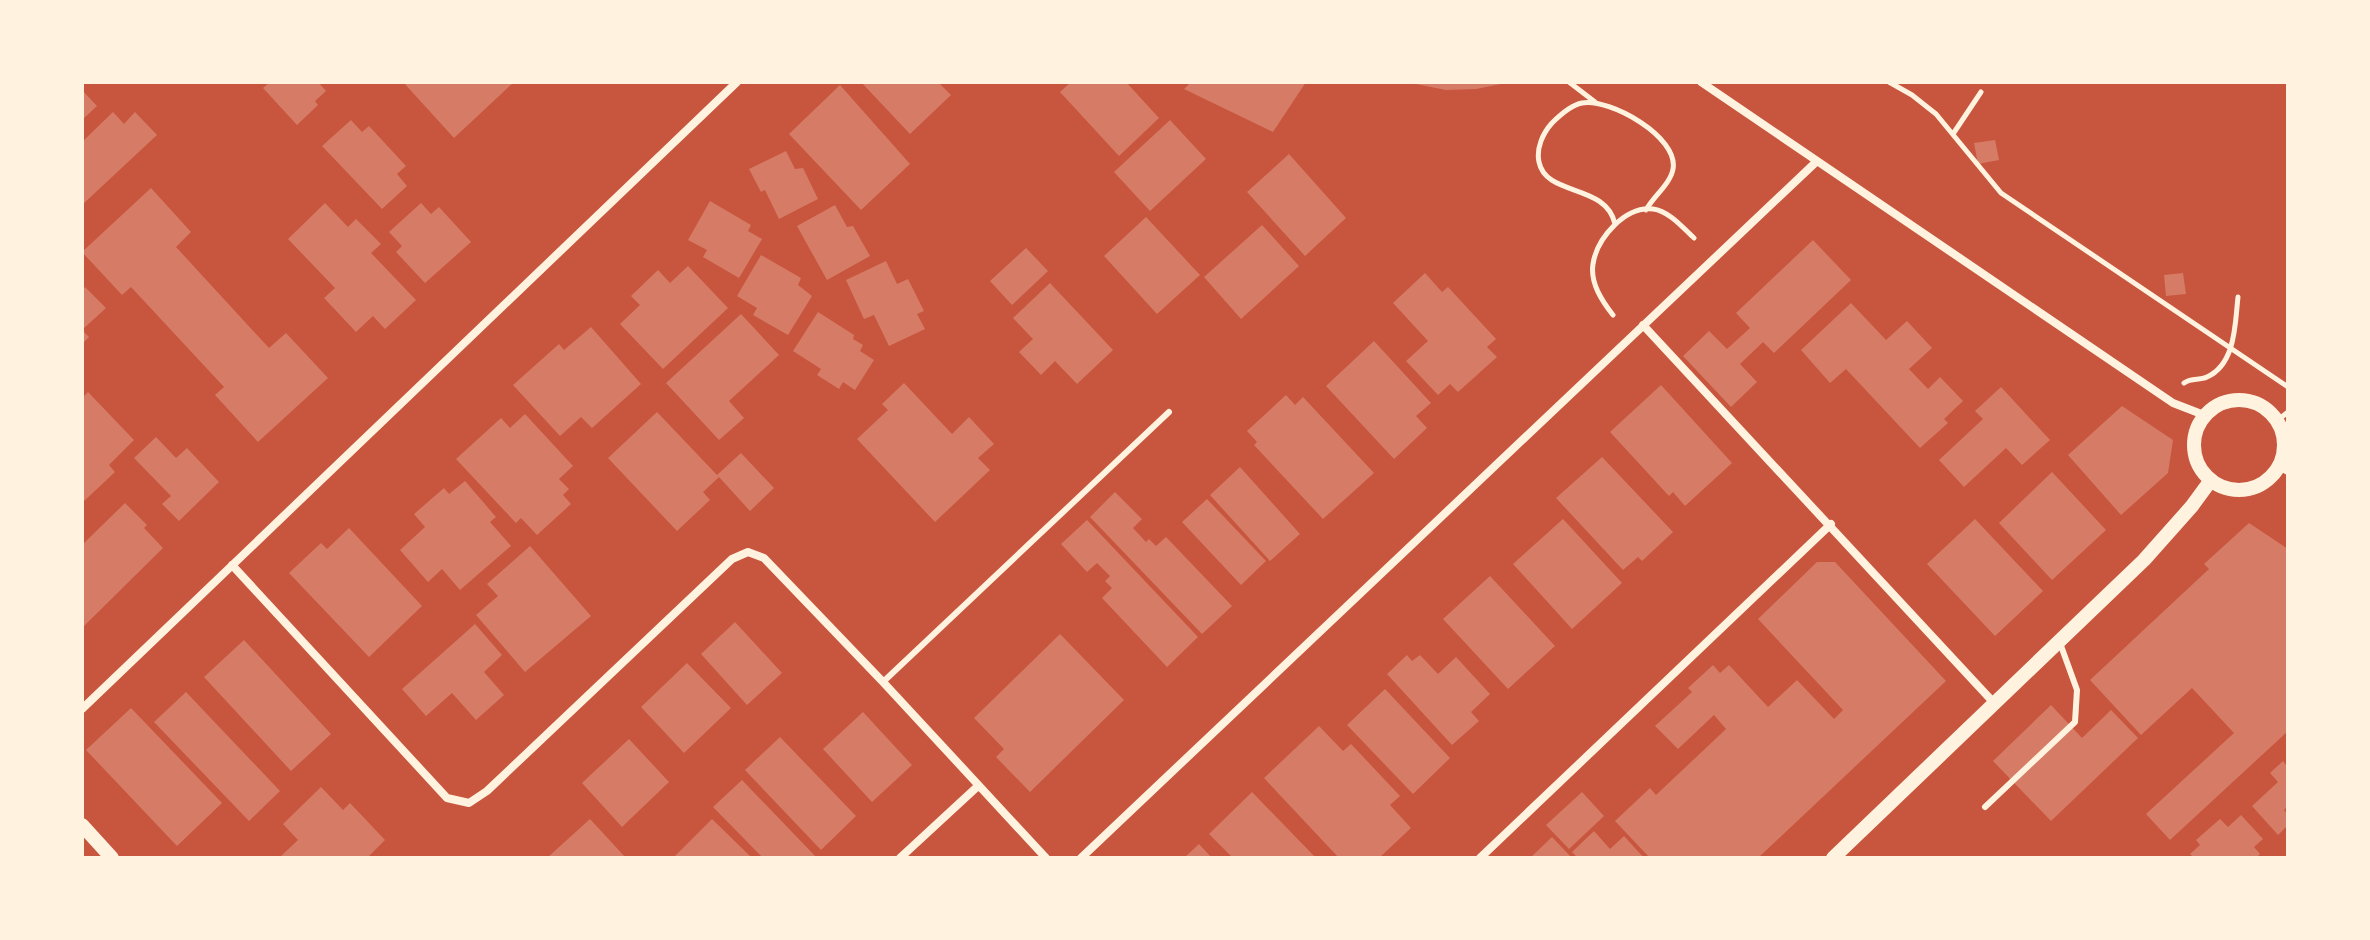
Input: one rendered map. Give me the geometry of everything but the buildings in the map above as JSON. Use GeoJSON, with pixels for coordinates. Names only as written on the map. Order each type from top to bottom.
{"type":"FeatureCollection","features":[{"type":"Feature","properties":{"kind":"street"},"geometry":{"type":"LineString","coordinates":[[82,709],[737,82]]}},
{"type":"Feature","properties":{"kind":"street"},"geometry":{"type":"LineString","coordinates":[[1701,82],[2173,403],[2204,415]]}},
{"type":"Feature","properties":{"kind":"street"},"geometry":{"type":"LineString","coordinates":[[1081,858],[1816,162]]}},
{"type":"Feature","properties":{"kind":"street"},"geometry":{"type":"LineString","coordinates":[[1643,325],[1995,704]]}},
{"type":"Feature","properties":{"kind":"street"},"geometry":{"type":"LineString","coordinates":[[2230,400],[2244,400],[2283,416],[2283,468],[2261,484],[2248,489],[2235,490],[2211,480],[2201,470],[2193,442],[2204,415],[2230,400]]}},
{"type":"Feature","properties":{"kind":"street"},"geometry":{"type":"LineString","coordinates":[[1833,858],[2144,560],[2211,480]]}},
{"type":"Feature","properties":{"kind":"street"},"geometry":{"type":"LineString","coordinates":[[1480,858],[1831,524]]}},
{"type":"Feature","properties":{"kind":"street"},"geometry":{"type":"LineString","coordinates":[[232,565],[447,798],[469,803],[487,791],[732,559],[748,552],[764,558],[1046,858]]}},
{"type":"Feature","properties":{"kind":"street"},"geometry":{"type":"LineString","coordinates":[[900,858],[978,786]]}},
{"type":"Feature","properties":{"kind":"street"},"geometry":{"type":"LineString","coordinates":[[82,825],[112,858]]}},
{"type":"Feature","properties":{"kind":"lane"},"geometry":{"type":"LineString","coordinates":[[883,682],[1169,412]]}},
{"type":"Feature","properties":{"kind":"lane"},"geometry":{"type":"LineString","coordinates":[[1985,807],[2075,722],[2077,690],[2060,643]]}},
{"type":"Feature","properties":{"kind":"path"},"geometry":{"type":"LineString","coordinates":[[1569,82],[1595,102]]}},
{"type":"Feature","properties":{"kind":"path"},"geometry":{"type":"LineString","coordinates":[[1889,82],[1936,114],[2001,193],[2288,387]]}},
{"type":"Feature","properties":{"kind":"path"},"geometry":{"type":"LineString","coordinates":[[1953,134],[1981,92]]}},
{"type":"Feature","properties":{"kind":"path"},"geometry":{"type":"LineString","coordinates":[[1615,224],[1612,211],[1600,201],[1581,190],[1554,183],[1539,165],[1539,146],[1548,127],[1560,114],[1580,103],[1595,102],[1622,110],[1646,126],[1671,154],[1673,170],[1646,210]]}},
{"type":"Feature","properties":{"kind":"path"},"geometry":{"type":"LineString","coordinates":[[1613,315],[1595,285],[1593,264],[1603,240],[1615,224],[1636,211],[1655,209],[1694,238]]}},
{"type":"Feature","properties":{"kind":"path"},"geometry":{"type":"LineString","coordinates":[[2184,383],[2191,378],[2207,378],[2216,372],[2231,348],[2238,297]]}}]}
